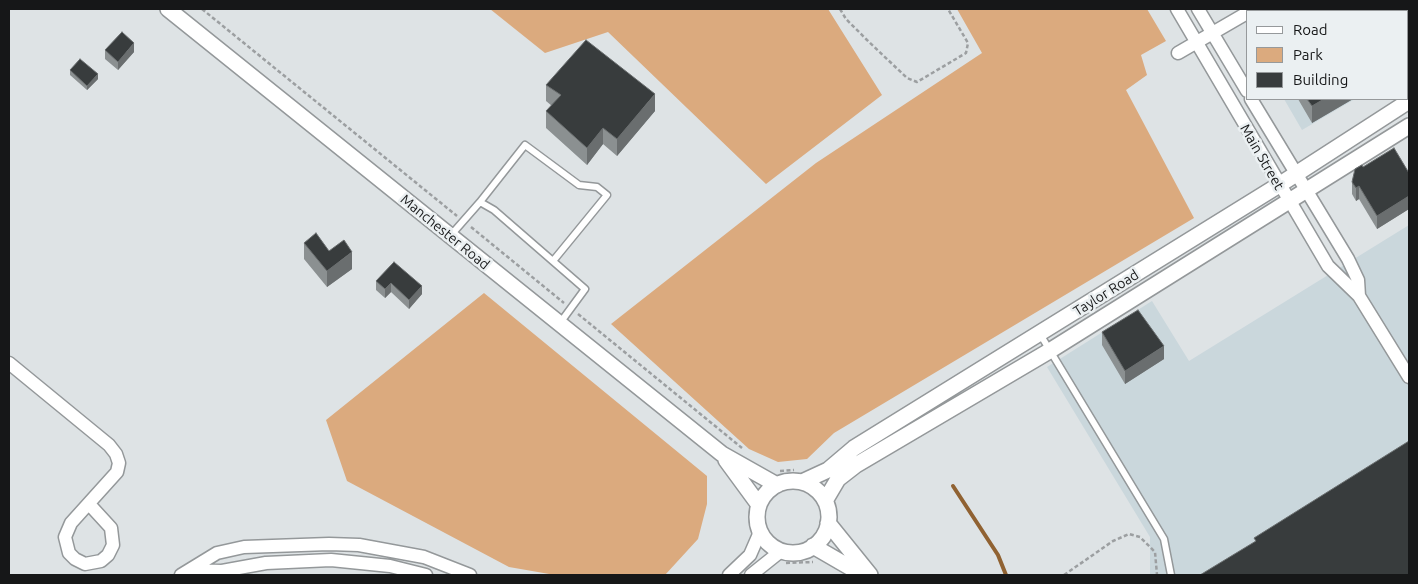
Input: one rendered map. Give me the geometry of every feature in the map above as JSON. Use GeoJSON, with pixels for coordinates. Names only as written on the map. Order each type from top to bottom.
{"type":"FeatureCollection","features":[{"type":"Feature","properties":{"kind":"street","name":"Manchester Road"},"geometry":{"type":"LineString","coordinates":[[168,9],[722,454],[775,478]]}},
{"type":"Feature","properties":{"kind":"street","name":"Main Street"},"geometry":{"type":"LineString","coordinates":[[1177,9],[1328,266],[1359,296],[1409,376]]}},
{"type":"Feature","properties":{"kind":"street"},"geometry":{"type":"LineString","coordinates":[[1198,9],[1246,90]]}},
{"type":"Feature","properties":{"kind":"street"},"geometry":{"type":"LineString","coordinates":[[1178,53],[1246,13]]}},
{"type":"Feature","properties":{"kind":"street","name":"Main Street"},"geometry":{"type":"LineString","coordinates":[[1252,100],[1348,259],[1358,280],[1359,296]]}},
{"type":"Feature","properties":{"kind":"street","name":"Taylor Road"},"geometry":{"type":"LineString","coordinates":[[800,476],[828,470],[854,448],[1279,185],[1409,101]]}},
{"type":"Feature","properties":{"kind":"street","name":"Taylor Road"},"geometry":{"type":"LineString","coordinates":[[825,501],[838,479],[856,465],[1051,350],[1409,126]]}},
{"type":"Feature","properties":{"kind":"street"},"geometry":{"type":"LineString","coordinates":[[9,363],[109,445],[116,454],[119,464],[117,472],[71,523],[65,537],[66,545],[75,559],[85,564],[94,564],[108,555],[113,544],[113,536],[105,520],[89,504]]}},
{"type":"Feature","properties":{"kind":"street","name":"Manchester Road"},"geometry":{"type":"LineString","coordinates":[[722,454],[759,505]]}},
{"type":"Feature","properties":{"kind":"street"},"geometry":{"type":"LineString","coordinates":[[751,575],[781,557],[813,546],[824,537],[829,514],[825,501],[816,489],[800,476],[789,481],[775,478],[759,505],[757,522],[760,532],[781,557]]}},
{"type":"Feature","properties":{"kind":"street"},"geometry":{"type":"LineString","coordinates":[[828,523],[870,575]]}},
{"type":"Feature","properties":{"kind":"street"},"geometry":{"type":"LineString","coordinates":[[728,575],[750,555],[760,532]]}},
{"type":"Feature","properties":{"kind":"street"},"geometry":{"type":"LineString","coordinates":[[187,573],[217,553],[244,547],[330,544],[359,545],[424,557],[470,575]]}},
{"type":"Feature","properties":{"kind":"street"},"geometry":{"type":"LineString","coordinates":[[813,546],[863,575]]}},
{"type":"Feature","properties":{"kind":"street"},"geometry":{"type":"LineString","coordinates":[[187,573],[222,571],[266,563],[331,560],[390,566],[426,575]]}},
{"type":"Feature","properties":{"kind":"lane"},"geometry":{"type":"LineString","coordinates":[[450,236],[480,202],[525,145],[579,186],[597,187],[607,195],[553,261]]}},
{"type":"Feature","properties":{"kind":"lane"},"geometry":{"type":"LineString","coordinates":[[480,202],[494,210],[585,289],[559,324]]}},
{"type":"Feature","properties":{"kind":"lane"},"geometry":{"type":"LineString","coordinates":[[1040,334],[1164,539],[1171,575]]}},
{"type":"Feature","properties":{"kind":"path"},"geometry":{"type":"LineString","coordinates":[[202,9],[744,449]]}},
{"type":"Feature","properties":{"kind":"path"},"geometry":{"type":"LineString","coordinates":[[840,9],[846,19],[873,47],[907,78],[917,82],[966,53],[968,43],[948,9]]}},
{"type":"Feature","properties":{"kind":"path"},"geometry":{"type":"LineString","coordinates":[[775,478],[800,476]]}},
{"type":"Feature","properties":{"kind":"path"},"geometry":{"type":"LineString","coordinates":[[1064,575],[1113,541],[1129,534],[1140,537],[1155,552],[1157,575]]}},
{"type":"Feature","properties":{"kind":"path"},"geometry":{"type":"LineString","coordinates":[[781,557],[817,562]]}},
{"type":"Feature","properties":{"kind":"shaded area"},"geometry":{"type":"Polygon","coordinates":[[[1407,9],[1408,10],[1278,10],[1407,9]]]}},
{"type":"Feature","properties":{"kind":"shaded area"},"geometry":{"type":"Polygon","coordinates":[[[1408,11],[1409,13],[1408,68],[1408,11]]]}},
{"type":"Feature","properties":{"kind":"shaded area"},"geometry":{"type":"Polygon","coordinates":[[[1285,100],[1353,100],[1302,130],[1285,100]]]}},
{"type":"Feature","properties":{"kind":"shaded area"},"geometry":{"type":"Polygon","coordinates":[[[1409,225],[1409,575],[1150,575],[1150,537],[1047,367],[1152,301],[1189,361],[1409,225]]]}},
{"type":"Feature","properties":{"kind":"green space"},"geometry":{"type":"Polygon","coordinates":[[[490,9],[828,9],[882,95],[766,184],[608,32],[545,53],[490,9]]]}},
{"type":"Feature","properties":{"kind":"green space"},"geometry":{"type":"Polygon","coordinates":[[[957,9],[1147,9],[1166,41],[1141,55],[1147,75],[1126,90],[1194,218],[834,433],[807,459],[778,462],[749,449],[611,324],[816,163],[982,53],[957,9]]]}},
{"type":"Feature","properties":{"kind":"green space"},"geometry":{"type":"Polygon","coordinates":[[[484,293],[707,476],[707,504],[698,539],[665,575],[555,575],[509,567],[347,481],[326,420],[484,293]]]}},
{"type":"Feature","properties":{"kind":"building"},"geometry":{"type":"Polygon","coordinates":[[[1336,9],[1337,10],[1309,10],[1336,9]]]}},
{"type":"Feature","properties":{"kind":"building"},"geometry":{"type":"Polygon","coordinates":[[[122,32],[134,43],[118,62],[105,50],[122,32]]]}},
{"type":"Feature","properties":{"kind":"building"},"geometry":{"type":"Polygon","coordinates":[[[586,40],[655,94],[617,139],[603,128],[587,148],[546,111],[561,95],[546,85],[586,40]]]}},
{"type":"Feature","properties":{"kind":"building"},"geometry":{"type":"Polygon","coordinates":[[[80,59],[98,74],[87,86],[70,70],[80,59]]]}},
{"type":"Feature","properties":{"kind":"building"},"geometry":{"type":"Polygon","coordinates":[[[1308,100],[1322,100],[1312,106],[1308,100]]]}},
{"type":"Feature","properties":{"kind":"building"},"geometry":{"type":"Polygon","coordinates":[[[1394,148],[1409,173],[1409,196],[1377,216],[1359,186],[1356,188],[1352,182],[1355,169],[1362,165],[1363,167],[1394,148]]]}},
{"type":"Feature","properties":{"kind":"building"},"geometry":{"type":"Polygon","coordinates":[[[316,233],[329,251],[344,240],[352,252],[327,271],[304,243],[316,233]]]}},
{"type":"Feature","properties":{"kind":"building"},"geometry":{"type":"Polygon","coordinates":[[[394,262],[422,286],[409,300],[391,283],[385,289],[376,281],[394,262]]]}},
{"type":"Feature","properties":{"kind":"building"},"geometry":{"type":"Polygon","coordinates":[[[1138,310],[1164,346],[1125,371],[1102,332],[1138,310]]]}},
{"type":"Feature","properties":{"kind":"building"},"geometry":{"type":"Polygon","coordinates":[[[1409,441],[1409,575],[1200,575],[1256,541],[1254,538],[1409,441]]]}},
{"type":"Feature","properties":{"kind":"waterway"},"geometry":{"type":"LineString","coordinates":[[953,486],[998,555],[1006,575]]}}]}
